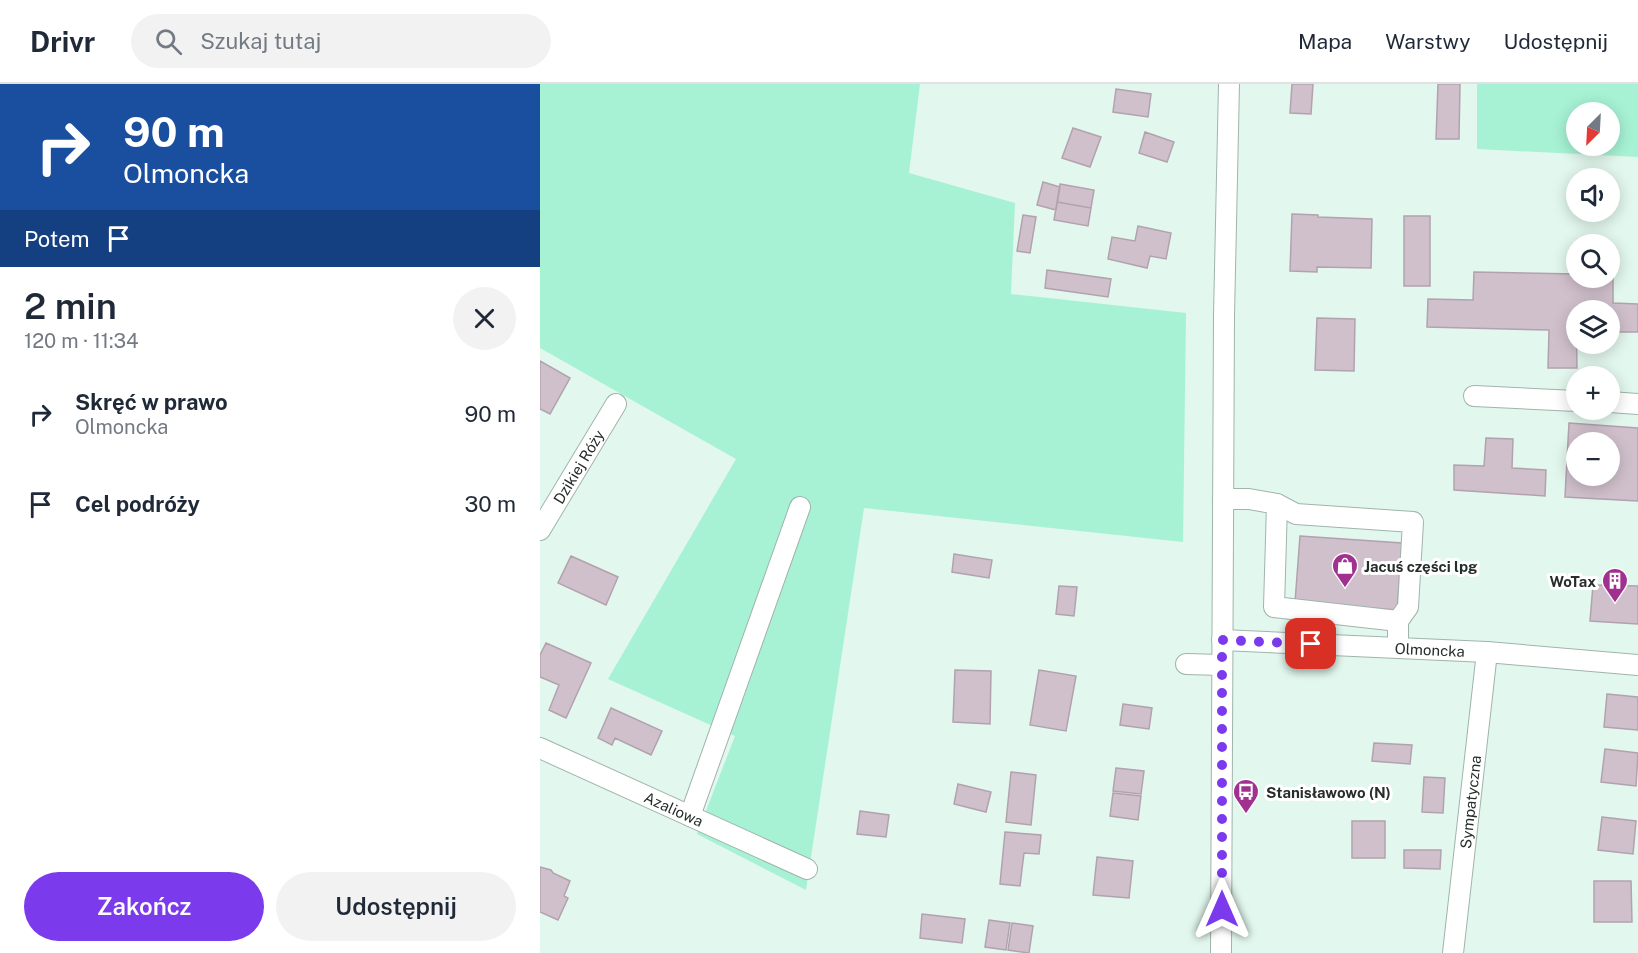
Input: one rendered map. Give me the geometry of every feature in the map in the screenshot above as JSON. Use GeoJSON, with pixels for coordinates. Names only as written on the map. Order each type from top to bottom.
{"type":"FeatureCollection","features":[{"type":"Feature","properties":{"kind":"street"},"geometry":{"type":"LineString","coordinates":[[1221,953],[1224,316],[1229,84]]}},
{"type":"Feature","properties":{"kind":"street"},"geometry":{"type":"LineString","coordinates":[[1474,396],[1566,401]]}},
{"type":"Feature","properties":{"kind":"street"},"geometry":{"type":"LineString","coordinates":[[1620,403],[1638,404]]}},
{"type":"Feature","properties":{"kind":"street","name":"Dzikiej Róży"},"geometry":{"type":"LineString","coordinates":[[540,530],[616,404]]}},
{"type":"Feature","properties":{"kind":"street"},"geometry":{"type":"LineString","coordinates":[[1223,499],[1249,499],[1277,504],[1296,514],[1413,522],[1408,607],[1398,621],[1398,648]]}},
{"type":"Feature","properties":{"kind":"street"},"geometry":{"type":"LineString","coordinates":[[1277,504],[1274,607],[1398,621]]}},
{"type":"Feature","properties":{"kind":"street"},"geometry":{"type":"LineString","coordinates":[[690,816],[800,507]]}},
{"type":"Feature","properties":{"kind":"street","name":"Olmoncka"},"geometry":{"type":"LineString","coordinates":[[1222,640],[1487,652],[1638,665]]}},
{"type":"Feature","properties":{"kind":"street","name":"Sympatyczna"},"geometry":{"type":"LineString","coordinates":[[1454,953],[1487,652]]}},
{"type":"Feature","properties":{"kind":"street"},"geometry":{"type":"LineString","coordinates":[[1186,664],[1222,665]]}},
{"type":"Feature","properties":{"kind":"street","name":"Azaliowa"},"geometry":{"type":"LineString","coordinates":[[540,748],[807,869]]}},
{"type":"Feature","properties":{"kind":"green space"},"geometry":{"type":"Polygon","coordinates":[[[540,84],[920,84],[909,173],[1015,203],[1011,294],[1186,313],[1183,542],[864,508],[806,890],[697,834],[735,736],[608,679],[736,459],[540,348],[540,84]]]}},
{"type":"Feature","properties":{"kind":"green space"},"geometry":{"type":"Polygon","coordinates":[[[1477,84],[1638,84],[1638,157],[1618,156],[1620,156],[1620,102],[1566,102],[1566,153],[1477,149],[1477,84]]]}},
{"type":"Feature","properties":{"kind":"building"},"geometry":{"type":"Polygon","coordinates":[[[1292,84],[1313,84],[1311,114],[1290,113],[1292,84]]]}},
{"type":"Feature","properties":{"kind":"building"},"geometry":{"type":"Polygon","coordinates":[[[1438,84],[1460,84],[1459,139],[1436,139],[1438,84]]]}},
{"type":"Feature","properties":{"kind":"building"},"geometry":{"type":"Polygon","coordinates":[[[1116,89],[1151,94],[1148,117],[1113,112],[1116,89]]]}},
{"type":"Feature","properties":{"kind":"building"},"geometry":{"type":"Polygon","coordinates":[[[1073,128],[1101,137],[1090,167],[1062,158],[1073,128]]]}},
{"type":"Feature","properties":{"kind":"building"},"geometry":{"type":"Polygon","coordinates":[[[1145,132],[1174,142],[1167,162],[1139,153],[1145,132]]]}},
{"type":"Feature","properties":{"kind":"building"},"geometry":{"type":"Polygon","coordinates":[[[1043,182],[1060,187],[1056,210],[1037,205],[1043,182]]]}},
{"type":"Feature","properties":{"kind":"building"},"geometry":{"type":"Polygon","coordinates":[[[1060,184],[1094,190],[1091,208],[1057,202],[1060,184]]]}},
{"type":"Feature","properties":{"kind":"building"},"geometry":{"type":"Polygon","coordinates":[[[1057,202],[1091,208],[1088,226],[1054,220],[1057,202]]]}},
{"type":"Feature","properties":{"kind":"building"},"geometry":{"type":"Polygon","coordinates":[[[1292,214],[1372,219],[1371,268],[1317,267],[1317,272],[1290,271],[1292,214]]]}},
{"type":"Feature","properties":{"kind":"building"},"geometry":{"type":"Polygon","coordinates":[[[1023,215],[1036,217],[1030,253],[1017,251],[1023,215]]]}},
{"type":"Feature","properties":{"kind":"building"},"geometry":{"type":"Polygon","coordinates":[[[1404,216],[1430,216],[1430,286],[1404,286],[1404,216]]]}},
{"type":"Feature","properties":{"kind":"building"},"geometry":{"type":"Polygon","coordinates":[[[1138,226],[1171,233],[1166,259],[1150,256],[1147,268],[1108,259],[1112,237],[1135,241],[1138,226]]]}},
{"type":"Feature","properties":{"kind":"building"},"geometry":{"type":"Polygon","coordinates":[[[1047,270],[1111,279],[1108,297],[1045,288],[1047,270]]]}},
{"type":"Feature","properties":{"kind":"building"},"geometry":{"type":"Polygon","coordinates":[[[1474,272],[1566,274],[1566,288],[1613,288],[1613,300],[1566,300],[1566,354],[1577,354],[1577,366],[1566,366],[1566,368],[1548,368],[1549,330],[1427,327],[1428,299],[1473,300],[1474,272]]]}},
{"type":"Feature","properties":{"kind":"building"},"geometry":{"type":"Polygon","coordinates":[[[1620,303],[1638,304],[1638,332],[1620,332],[1620,303]]]}},
{"type":"Feature","properties":{"kind":"building"},"geometry":{"type":"Polygon","coordinates":[[[1317,318],[1355,319],[1354,371],[1315,370],[1317,318]]]}},
{"type":"Feature","properties":{"kind":"building"},"geometry":{"type":"Polygon","coordinates":[[[540,361],[570,378],[550,414],[540,409],[540,361]]]}},
{"type":"Feature","properties":{"kind":"building"},"geometry":{"type":"Polygon","coordinates":[[[1569,423],[1638,428],[1638,501],[1565,497],[1566,478],[1566,486],[1620,486],[1620,432],[1569,432],[1569,423]]]}},
{"type":"Feature","properties":{"kind":"building"},"geometry":{"type":"Polygon","coordinates":[[[1486,438],[1513,439],[1512,468],[1546,470],[1545,496],[1454,490],[1454,465],[1484,466],[1486,438]]]}},
{"type":"Feature","properties":{"kind":"building"},"geometry":{"type":"Polygon","coordinates":[[[1300,536],[1402,543],[1397,610],[1295,602],[1300,536]]]}},
{"type":"Feature","properties":{"kind":"building"},"geometry":{"type":"Polygon","coordinates":[[[954,554],[992,560],[989,578],[952,572],[954,554]]]}},
{"type":"Feature","properties":{"kind":"building"},"geometry":{"type":"Polygon","coordinates":[[[571,556],[618,577],[606,605],[558,583],[571,556]]]}},
{"type":"Feature","properties":{"kind":"building","name":"WoTax"},"geometry":{"type":"Polygon","coordinates":[[[1593,585],[1638,586],[1638,624],[1590,621],[1593,585]]]}},
{"type":"Feature","properties":{"kind":"building"},"geometry":{"type":"Polygon","coordinates":[[[1059,586],[1077,587],[1074,616],[1056,614],[1059,586]]]}},
{"type":"Feature","properties":{"kind":"building"},"geometry":{"type":"Polygon","coordinates":[[[546,643],[591,663],[566,718],[549,710],[559,685],[540,677],[540,655],[546,643]]]}},
{"type":"Feature","properties":{"kind":"building"},"geometry":{"type":"Polygon","coordinates":[[[955,670],[991,671],[990,724],[953,722],[955,670]]]}},
{"type":"Feature","properties":{"kind":"building"},"geometry":{"type":"Polygon","coordinates":[[[1039,670],[1076,676],[1066,731],[1030,725],[1039,670]]]}},
{"type":"Feature","properties":{"kind":"building"},"geometry":{"type":"Polygon","coordinates":[[[1607,694],[1638,697],[1638,730],[1604,727],[1607,694]]]}},
{"type":"Feature","properties":{"kind":"building"},"geometry":{"type":"Polygon","coordinates":[[[1123,704],[1152,708],[1149,729],[1120,725],[1123,704]]]}},
{"type":"Feature","properties":{"kind":"building"},"geometry":{"type":"Polygon","coordinates":[[[611,708],[662,731],[651,755],[615,738],[612,745],[598,738],[611,708]]]}},
{"type":"Feature","properties":{"kind":"building"},"geometry":{"type":"Polygon","coordinates":[[[1374,743],[1412,745],[1410,764],[1372,761],[1374,743]]]}},
{"type":"Feature","properties":{"kind":"building"},"geometry":{"type":"Polygon","coordinates":[[[1605,749],[1638,753],[1636,786],[1601,782],[1605,749]]]}},
{"type":"Feature","properties":{"kind":"building"},"geometry":{"type":"Polygon","coordinates":[[[1116,768],[1144,771],[1141,794],[1113,791],[1116,768]]]}},
{"type":"Feature","properties":{"kind":"building"},"geometry":{"type":"Polygon","coordinates":[[[1011,772],[1036,775],[1031,825],[1006,822],[1011,772]]]}},
{"type":"Feature","properties":{"kind":"building"},"geometry":{"type":"Polygon","coordinates":[[[1424,777],[1445,778],[1443,813],[1422,812],[1424,777]]]}},
{"type":"Feature","properties":{"kind":"building"},"geometry":{"type":"Polygon","coordinates":[[[958,784],[991,792],[986,812],[954,804],[958,784]]]}},
{"type":"Feature","properties":{"kind":"building"},"geometry":{"type":"Polygon","coordinates":[[[1113,793],[1141,796],[1138,820],[1110,816],[1113,793]]]}},
{"type":"Feature","properties":{"kind":"building"},"geometry":{"type":"Polygon","coordinates":[[[860,811],[889,815],[886,837],[857,834],[860,811]]]}},
{"type":"Feature","properties":{"kind":"building"},"geometry":{"type":"Polygon","coordinates":[[[1602,817],[1636,821],[1633,854],[1598,850],[1602,817]]]}},
{"type":"Feature","properties":{"kind":"building"},"geometry":{"type":"Polygon","coordinates":[[[1352,821],[1385,821],[1385,858],[1352,858],[1352,821]]]}},
{"type":"Feature","properties":{"kind":"building"},"geometry":{"type":"Polygon","coordinates":[[[1005,832],[1041,835],[1039,854],[1024,853],[1020,886],[1000,884],[1005,832]]]}},
{"type":"Feature","properties":{"kind":"building"},"geometry":{"type":"Polygon","coordinates":[[[1404,850],[1441,850],[1440,869],[1404,868],[1404,850]]]}},
{"type":"Feature","properties":{"kind":"building"},"geometry":{"type":"Polygon","coordinates":[[[1097,857],[1133,861],[1129,898],[1093,895],[1097,857]]]}},
{"type":"Feature","properties":{"kind":"building"},"geometry":{"type":"Polygon","coordinates":[[[540,867],[551,870],[570,881],[564,896],[568,898],[558,920],[540,912],[540,867]]]}},
{"type":"Feature","properties":{"kind":"building"},"geometry":{"type":"Polygon","coordinates":[[[1594,881],[1631,881],[1632,922],[1594,922],[1594,881]]]}},
{"type":"Feature","properties":{"kind":"building"},"geometry":{"type":"Polygon","coordinates":[[[922,914],[965,919],[962,943],[920,938],[922,914]]]}},
{"type":"Feature","properties":{"kind":"building"},"geometry":{"type":"Polygon","coordinates":[[[989,920],[1010,923],[1006,950],[985,947],[989,920]]]}},
{"type":"Feature","properties":{"kind":"building"},"geometry":{"type":"Polygon","coordinates":[[[1012,923],[1033,926],[1029,953],[1008,950],[1012,923]]]}},
{"type":"Feature","properties":{"kind":"place","name":"Jacuś części lpg"},"geometry":{"type":"Point","coordinates":[1345,589]}},
{"type":"Feature","properties":{"kind":"place","name":"WoTax"},"geometry":{"type":"Point","coordinates":[1615,604]}},
{"type":"Feature","properties":{"kind":"place","name":"Stanisławowo (N)"},"geometry":{"type":"Point","coordinates":[1246,815]}},
{"type":"Feature","properties":{"kind":"route"},"geometry":{"type":"LineString","coordinates":[[1222,909],[1222,640],[1311,644]]}}]}
